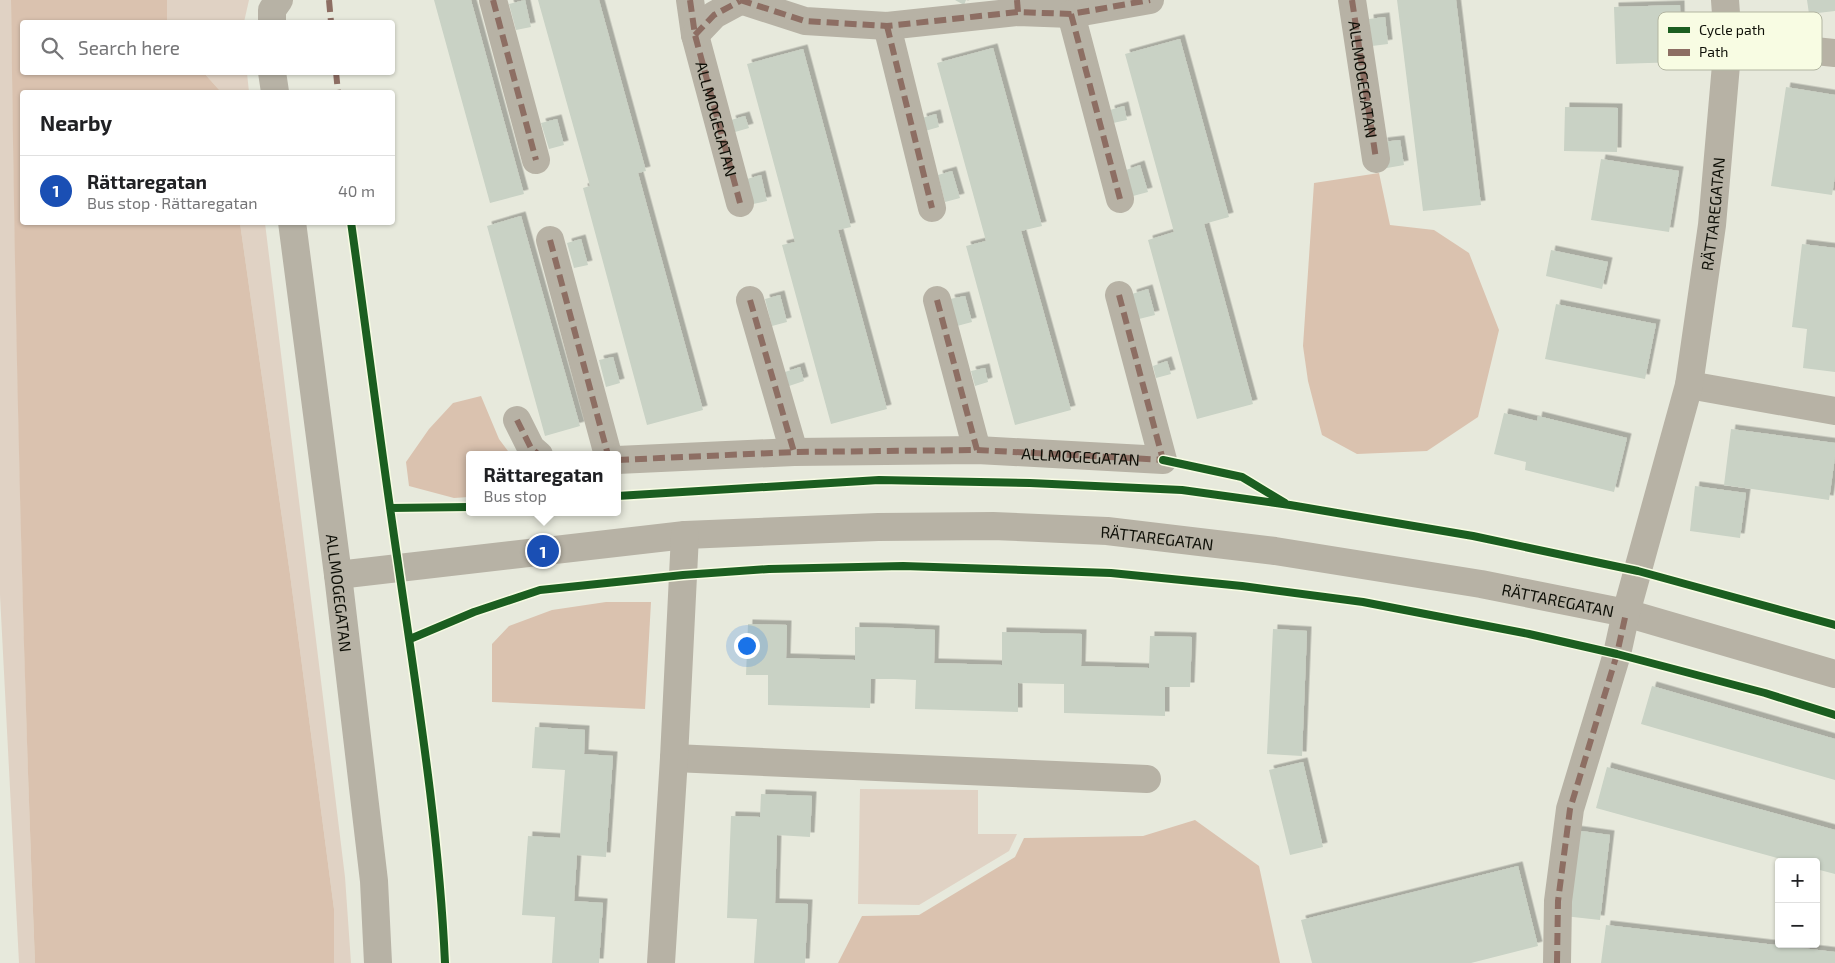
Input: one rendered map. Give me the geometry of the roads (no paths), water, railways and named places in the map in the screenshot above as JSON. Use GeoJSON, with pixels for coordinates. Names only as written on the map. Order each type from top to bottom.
{"type":"FeatureCollection","features":[{"type":"Feature","properties":{"kind":"street"},"geometry":{"type":"LineString","coordinates":[[272,20],[272,10],[279,0]]}},
{"type":"Feature","properties":{"kind":"street"},"geometry":{"type":"LineString","coordinates":[[493,0],[536,160]]}},
{"type":"Feature","properties":{"kind":"street","name":"ALLMOGEGATAN"},"geometry":{"type":"LineString","coordinates":[[690,0],[695,35],[740,203]]}},
{"type":"Feature","properties":{"kind":"street"},"geometry":{"type":"LineString","coordinates":[[695,35],[714,15],[740,0],[805,21],[887,26],[1017,6],[1071,14],[1150,0]]}},
{"type":"Feature","properties":{"kind":"street","name":"ALLMOGEGATAN"},"geometry":{"type":"LineString","coordinates":[[1352,0],[1376,159]]}},
{"type":"Feature","properties":{"kind":"street"},"geometry":{"type":"LineString","coordinates":[[1071,14],[1120,199]]}},
{"type":"Feature","properties":{"kind":"street"},"geometry":{"type":"LineString","coordinates":[[887,26],[932,208]]}},
{"type":"Feature","properties":{"kind":"street"},"geometry":{"type":"LineString","coordinates":[[1822,52],[1835,53]]}},
{"type":"Feature","properties":{"kind":"street","name":"RÄTTAREGATAN"},"geometry":{"type":"LineString","coordinates":[[1557,963],[1558,901],[1570,809],[1617,654],[1626,613],[1689,385],[1712,225],[1726,70]]}},
{"type":"Feature","properties":{"kind":"street"},"geometry":{"type":"LineString","coordinates":[[272,75],[275,90]]}},
{"type":"Feature","properties":{"kind":"street","name":"ALLMOGEGATAN"},"geometry":{"type":"LineString","coordinates":[[292,225],[338,575],[374,881],[378,963]]}},
{"type":"Feature","properties":{"kind":"street"},"geometry":{"type":"LineString","coordinates":[[550,240],[607,451]]}},
{"type":"Feature","properties":{"kind":"street","name":"ALLMOGEGATAN"},"geometry":{"type":"LineString","coordinates":[[621,460],[794,452],[977,450],[1163,460],[1119,295]]}},
{"type":"Feature","properties":{"kind":"street"},"geometry":{"type":"LineString","coordinates":[[750,300],[794,452]]}},
{"type":"Feature","properties":{"kind":"street"},"geometry":{"type":"LineString","coordinates":[[937,300],[977,450]]}},
{"type":"Feature","properties":{"kind":"street"},"geometry":{"type":"LineString","coordinates":[[1689,385],[1835,411]]}},
{"type":"Feature","properties":{"kind":"street"},"geometry":{"type":"LineString","coordinates":[[517,420],[530,448],[534,451]]}},
{"type":"Feature","properties":{"kind":"street","name":"RÄTTAREGATAN"},"geometry":{"type":"LineString","coordinates":[[338,575],[685,535],[888,526],[993,526],[1107,531],[1275,551],[1481,584],[1626,613],[1835,674]]}},
{"type":"Feature","properties":{"kind":"street"},"geometry":{"type":"LineString","coordinates":[[661,963],[674,758],[685,535]]}},
{"type":"Feature","properties":{"kind":"street"},"geometry":{"type":"LineString","coordinates":[[674,758],[1147,779]]}},
{"type":"Feature","properties":{"kind":"place","name":"Rättaregatan"},"geometry":{"type":"Point","coordinates":[543,551]}}]}
